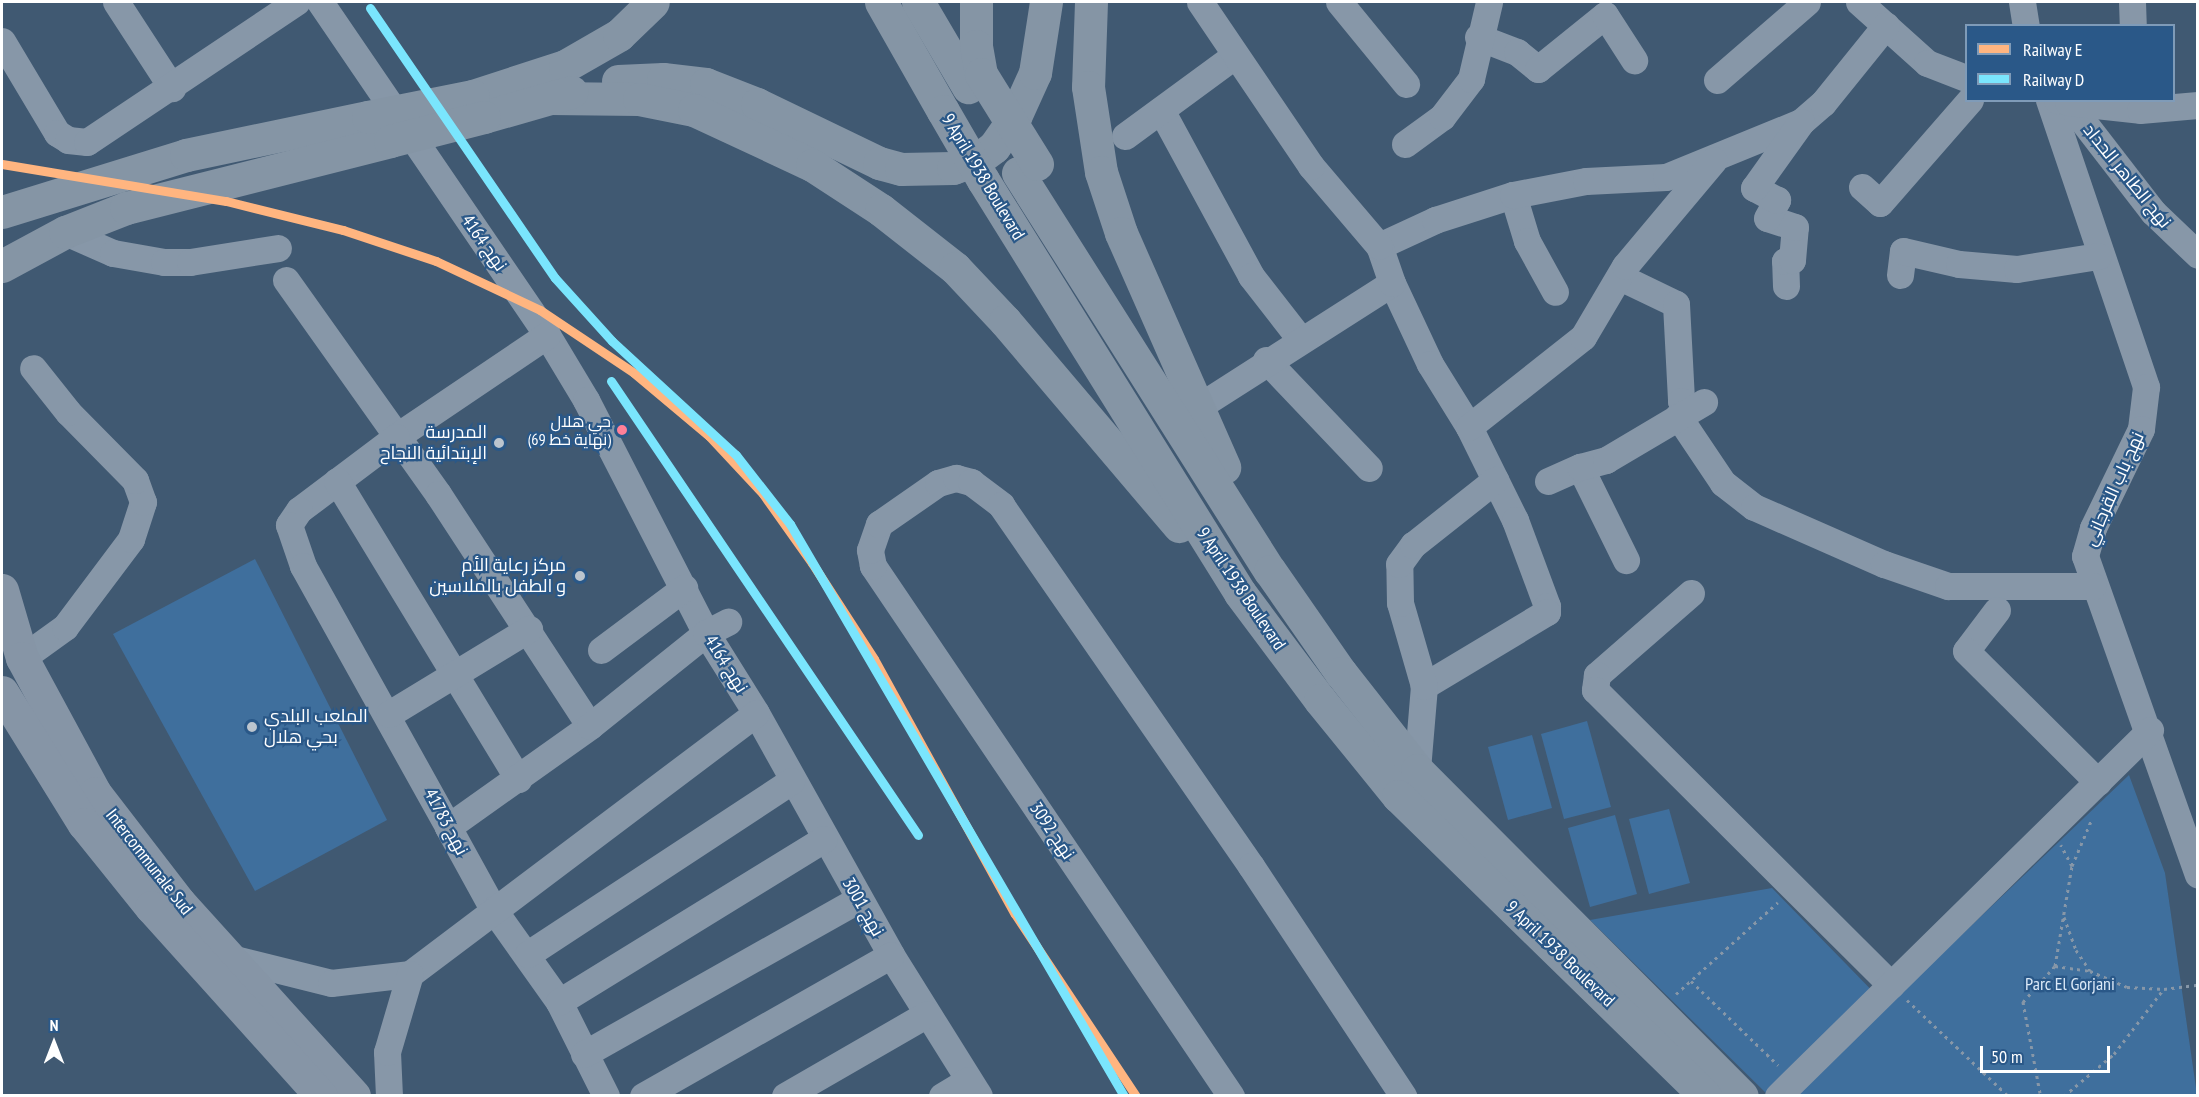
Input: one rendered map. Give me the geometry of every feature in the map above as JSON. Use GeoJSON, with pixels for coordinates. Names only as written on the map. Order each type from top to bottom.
{"type":"FeatureCollection","features":[{"type":"Feature","properties":{"kind":"highway","name":"Intercommunale Sud"},"geometry":{"type":"LineString","coordinates":[[2,590],[22,658],[95,793],[136,850],[227,957],[354,1095]]}},
{"type":"Feature","properties":{"kind":"highway","name":"Intercommunale Sud"},"geometry":{"type":"LineString","coordinates":[[2,692],[84,824],[152,907],[321,1095]]}},
{"type":"Feature","properties":{"kind":"main road"},"geometry":{"type":"LineString","coordinates":[[597,48],[636,2]]}},
{"type":"Feature","properties":{"kind":"main road"},"geometry":{"type":"LineString","coordinates":[[2,266],[65,232],[126,208],[390,141],[478,107],[524,82],[565,66],[620,35],[653,2]]}},
{"type":"Feature","properties":{"kind":"main road","name":"9 April 1938 Boulevard"},"geometry":{"type":"LineString","coordinates":[[881,2],[983,180],[1240,593],[1398,796],[1706,1095]]}},
{"type":"Feature","properties":{"kind":"main road","name":"9 April 1938 Boulevard"},"geometry":{"type":"LineString","coordinates":[[918,2],[975,80],[1148,376],[1270,571],[1341,673],[1417,770],[1742,1095]]}},
{"type":"Feature","properties":{"kind":"main road"},"geometry":{"type":"LineString","coordinates":[[975,80],[976,2]]}},
{"type":"Feature","properties":{"kind":"main road"},"geometry":{"type":"LineString","coordinates":[[2,212],[175,158],[368,117],[550,98],[623,80],[691,81],[757,104],[879,163],[901,169],[953,168],[978,159],[994,147],[1015,117],[1035,73],[1046,2]]}},
{"type":"Feature","properties":{"kind":"main road"},"geometry":{"type":"LineString","coordinates":[[1091,2],[1088,87],[1101,172],[1121,233],[1270,571]]}},
{"type":"Feature","properties":{"kind":"main road"},"geometry":{"type":"LineString","coordinates":[[550,98],[639,99],[694,110],[812,165],[881,210],[955,268],[1005,321],[1240,593]]}},
{"type":"Feature","properties":{"kind":"street"},"geometry":{"type":"LineString","coordinates":[[116,2],[172,88]]}},
{"type":"Feature","properties":{"kind":"street"},"geometry":{"type":"LineString","coordinates":[[2,41],[57,133],[75,142],[93,140],[296,2]]}},
{"type":"Feature","properties":{"kind":"street","name":"نهج 4164"},"geometry":{"type":"LineString","coordinates":[[320,2],[547,335],[586,400],[684,588],[717,628],[756,713]]}},
{"type":"Feature","properties":{"kind":"street"},"geometry":{"type":"LineString","coordinates":[[1200,2],[1234,56],[1311,166],[1379,246],[1392,284],[1430,364],[1468,427],[1515,520],[1547,612],[1456,669],[1424,686]]}},
{"type":"Feature","properties":{"kind":"street"},"geometry":{"type":"LineString","coordinates":[[1339,2],[1406,84]]}},
{"type":"Feature","properties":{"kind":"street"},"geometry":{"type":"LineString","coordinates":[[1405,144],[1442,117],[1471,80],[1478,37],[1489,2]]}},
{"type":"Feature","properties":{"kind":"street"},"geometry":{"type":"LineString","coordinates":[[1717,80],[1807,2]]}},
{"type":"Feature","properties":{"kind":"street"},"geometry":{"type":"LineString","coordinates":[[1859,2],[1927,63],[1965,78]]}},
{"type":"Feature","properties":{"kind":"street"},"geometry":{"type":"LineString","coordinates":[[2022,2],[2026,24]]}},
{"type":"Feature","properties":{"kind":"street"},"geometry":{"type":"LineString","coordinates":[[2132,2],[2133,24]]}},
{"type":"Feature","properties":{"kind":"street"},"geometry":{"type":"LineString","coordinates":[[1478,37],[1517,52],[1538,69],[1605,15],[1634,60]]}},
{"type":"Feature","properties":{"kind":"street"},"geometry":{"type":"LineString","coordinates":[[1786,286],[1785,261],[1792,260],[1795,227],[1767,218],[1777,200],[1754,188],[1801,122],[1823,103],[1886,26]]}},
{"type":"Feature","properties":{"kind":"street"},"geometry":{"type":"LineString","coordinates":[[1125,136],[1234,56]]}},
{"type":"Feature","properties":{"kind":"street"},"geometry":{"type":"LineString","coordinates":[[1862,187],[1880,203],[1968,102]]}},
{"type":"Feature","properties":{"kind":"street","name":"نهج باب القرجاني"},"geometry":{"type":"LineString","coordinates":[[2058,102],[2098,256],[2136,352],[2146,387],[2146,408],[2141,429],[2087,542],[2085,556],[2093,586],[2150,730],[2197,864]]}},
{"type":"Feature","properties":{"kind":"street","name":"نهج الطاهر الحداد"},"geometry":{"type":"LineString","coordinates":[[2059,102],[2153,212],[2198,255]]}},
{"type":"Feature","properties":{"kind":"street"},"geometry":{"type":"LineString","coordinates":[[2078,102],[2198,105]]}},
{"type":"Feature","properties":{"kind":"street"},"geometry":{"type":"LineString","coordinates":[[1161,110],[1251,276],[1300,339]]}},
{"type":"Feature","properties":{"kind":"street"},"geometry":{"type":"LineString","coordinates":[[1379,246],[1435,220],[1513,195],[1586,181],[1666,177],[1801,122]]}},
{"type":"Feature","properties":{"kind":"street"},"geometry":{"type":"LineString","coordinates":[[1468,427],[1583,337],[1620,277],[1716,156]]}},
{"type":"Feature","properties":{"kind":"street"},"geometry":{"type":"LineString","coordinates":[[1513,195],[1527,241],[1555,292]]}},
{"type":"Feature","properties":{"kind":"street"},"geometry":{"type":"LineString","coordinates":[[65,232],[113,253],[164,262],[190,262],[278,248]]}},
{"type":"Feature","properties":{"kind":"street"},"geometry":{"type":"LineString","coordinates":[[1900,275],[1903,251],[1959,264],[2017,269],[2098,256]]}},
{"type":"Feature","properties":{"kind":"street"},"geometry":{"type":"LineString","coordinates":[[1620,277],[1676,304],[1681,401],[1689,410],[1723,483],[1754,507],[1884,564],[1948,586],[2093,586]]}},
{"type":"Feature","properties":{"kind":"street"},"geometry":{"type":"LineString","coordinates":[[286,280],[529,629],[590,726]]}},
{"type":"Feature","properties":{"kind":"street"},"geometry":{"type":"LineString","coordinates":[[1198,407],[1266,360],[1392,284]]}},
{"type":"Feature","properties":{"kind":"street"},"geometry":{"type":"LineString","coordinates":[[518,779],[452,675],[337,481],[396,437],[547,335]]}},
{"type":"Feature","properties":{"kind":"street"},"geometry":{"type":"LineString","coordinates":[[1266,360],[1369,468]]}},
{"type":"Feature","properties":{"kind":"street"},"geometry":{"type":"LineString","coordinates":[[22,658],[65,627],[131,539],[143,502],[135,480],[68,412],[33,368]]}},
{"type":"Feature","properties":{"kind":"street"},"geometry":{"type":"LineString","coordinates":[[1548,481],[1580,466],[1606,460],[1689,410]]}},
{"type":"Feature","properties":{"kind":"street"},"geometry":{"type":"LineString","coordinates":[[1580,466],[1626,560]]}},
{"type":"Feature","properties":{"kind":"street","name":"نهج 3092"},"geometry":{"type":"LineString","coordinates":[[1231,1095],[873,566],[870,550],[879,524],[915,496],[938,483],[956,478],[985,489],[1050,572],[1403,1095]]}},
{"type":"Feature","properties":{"kind":"street"},"geometry":{"type":"LineString","coordinates":[[1417,770],[1424,686],[1400,603],[1399,564],[1413,545],[1495,480]]}},
{"type":"Feature","properties":{"kind":"street","name":"نهج 41783"},"geometry":{"type":"LineString","coordinates":[[337,481],[291,519],[293,543],[389,714],[493,909],[528,954],[559,1002],[606,1095]]}},
{"type":"Feature","properties":{"kind":"street"},"geometry":{"type":"LineString","coordinates":[[601,650],[684,588]]}},
{"type":"Feature","properties":{"kind":"street"},"geometry":{"type":"LineString","coordinates":[[1691,593],[1597,675],[1596,690],[1891,985]]}},
{"type":"Feature","properties":{"kind":"street"},"geometry":{"type":"LineString","coordinates":[[1997,610],[1966,651],[2098,782]]}},
{"type":"Feature","properties":{"kind":"street"},"geometry":{"type":"LineString","coordinates":[[448,827],[590,726],[717,628]]}},
{"type":"Feature","properties":{"kind":"street"},"geometry":{"type":"LineString","coordinates":[[389,714],[529,629]]}},
{"type":"Feature","properties":{"kind":"street"},"geometry":{"type":"LineString","coordinates":[[227,957],[332,983],[410,974],[493,909],[756,713]]}},
{"type":"Feature","properties":{"kind":"street","name":"نهج 3001"},"geometry":{"type":"LineString","coordinates":[[756,713],[791,781],[891,955],[974,1088]]}},
{"type":"Feature","properties":{"kind":"street"},"geometry":{"type":"LineString","coordinates":[[1786,1088],[2150,730]]}},
{"type":"Feature","properties":{"kind":"street"},"geometry":{"type":"LineString","coordinates":[[528,954],[791,781]]}},
{"type":"Feature","properties":{"kind":"street"},"geometry":{"type":"LineString","coordinates":[[559,1002],[824,839]]}},
{"type":"Feature","properties":{"kind":"street"},"geometry":{"type":"LineString","coordinates":[[584,1054],[859,899]]}},
{"type":"Feature","properties":{"kind":"street"},"geometry":{"type":"LineString","coordinates":[[643,1095],[891,955]]}},
{"type":"Feature","properties":{"kind":"street"},"geometry":{"type":"LineString","coordinates":[[389,1095],[387,1052],[410,974]]}},
{"type":"Feature","properties":{"kind":"street"},"geometry":{"type":"LineString","coordinates":[[785,1095],[927,1014]]}},
{"type":"Feature","properties":{"kind":"street"},"geometry":{"type":"LineString","coordinates":[[942,1095],[974,1088]]}},
{"type":"Feature","properties":{"kind":"path"},"geometry":{"type":"LineString","coordinates":[[2040,1093],[2023,1002],[2055,966],[2072,866],[2052,827]]}},
{"type":"Feature","properties":{"kind":"path"},"geometry":{"type":"LineString","coordinates":[[1657,1012],[1795,887]]}},
{"type":"Feature","properties":{"kind":"path"},"geometry":{"type":"LineString","coordinates":[[2064,917],[2076,950],[2090,971]]}},
{"type":"Feature","properties":{"kind":"path"},"geometry":{"type":"LineString","coordinates":[[2055,966],[2090,971],[2127,987],[2164,989],[2198,985]]}},
{"type":"Feature","properties":{"kind":"path"},"geometry":{"type":"LineString","coordinates":[[1691,981],[1786,1088]]}},
{"type":"Feature","properties":{"kind":"path"},"geometry":{"type":"LineString","coordinates":[[1891,985],[2008,1095]]}},
{"type":"Feature","properties":{"kind":"path"},"geometry":{"type":"LineString","coordinates":[[2064,1095],[2114,1054],[2164,989]]}},
{"type":"Feature","properties":{"kind":"path"},"geometry":{"type":"LineString","coordinates":[[2030,1095],[2040,1093],[2053,1095]]}},
{"type":"Feature","properties":{"kind":"green space","name":"الملعب البلدي بحي هلال"},"geometry":{"type":"Polygon","coordinates":[[[255,559],[387,820],[255,891],[113,634],[255,559]]]}},
{"type":"Feature","properties":{"kind":"green space"},"geometry":{"type":"Polygon","coordinates":[[[1587,721],[1611,807],[1564,819],[1541,734],[1587,721]]]}},
{"type":"Feature","properties":{"kind":"green space"},"geometry":{"type":"Polygon","coordinates":[[[1532,735],[1552,808],[1508,820],[1488,747],[1532,735]]]}},
{"type":"Feature","properties":{"kind":"green space","name":"Parc El Gorjani"},"geometry":{"type":"Polygon","coordinates":[[[2129,775],[2165,873],[2197,1095],[1768,1095],[1590,920],[1772,888],[1887,1006],[2129,775]]]}},
{"type":"Feature","properties":{"kind":"green space"},"geometry":{"type":"Polygon","coordinates":[[[1669,809],[1690,883],[1649,894],[1629,819],[1669,809]]]}},
{"type":"Feature","properties":{"kind":"green space"},"geometry":{"type":"Polygon","coordinates":[[[1615,815],[1637,894],[1590,907],[1568,828],[1615,815]]]}},
{"type":"Feature","properties":{"kind":"rail line","name":"D"},"geometry":{"type":"LineString","coordinates":[[370,8],[555,278],[612,341],[736,455],[790,524],[1124,1096]]}},
{"type":"Feature","properties":{"kind":"rail line","name":"E"},"geometry":{"type":"LineString","coordinates":[[2,164],[226,201],[343,230],[436,261],[540,310],[634,373],[709,436],[763,494],[812,563],[874,659],[1015,914],[1136,1096]]}},
{"type":"Feature","properties":{"kind":"rail line","name":"D"},"geometry":{"type":"LineString","coordinates":[[611,381],[918,835]]}},
{"type":"Feature","properties":{"kind":"place","name":"حي هلال (نهاية خط 69)"},"geometry":{"type":"Point","coordinates":[622,430]}},
{"type":"Feature","properties":{"kind":"place","name":"المدرسة الإبتدائية النجاح"},"geometry":{"type":"Point","coordinates":[499,443]}},
{"type":"Feature","properties":{"kind":"place","name":"مركز رعاية الأم و الطفل بالملاسين"},"geometry":{"type":"Point","coordinates":[580,576]}},
{"type":"Feature","properties":{"kind":"place","name":"الملعب البلدي بحي هلال"},"geometry":{"type":"Point","coordinates":[252,727]}}]}
